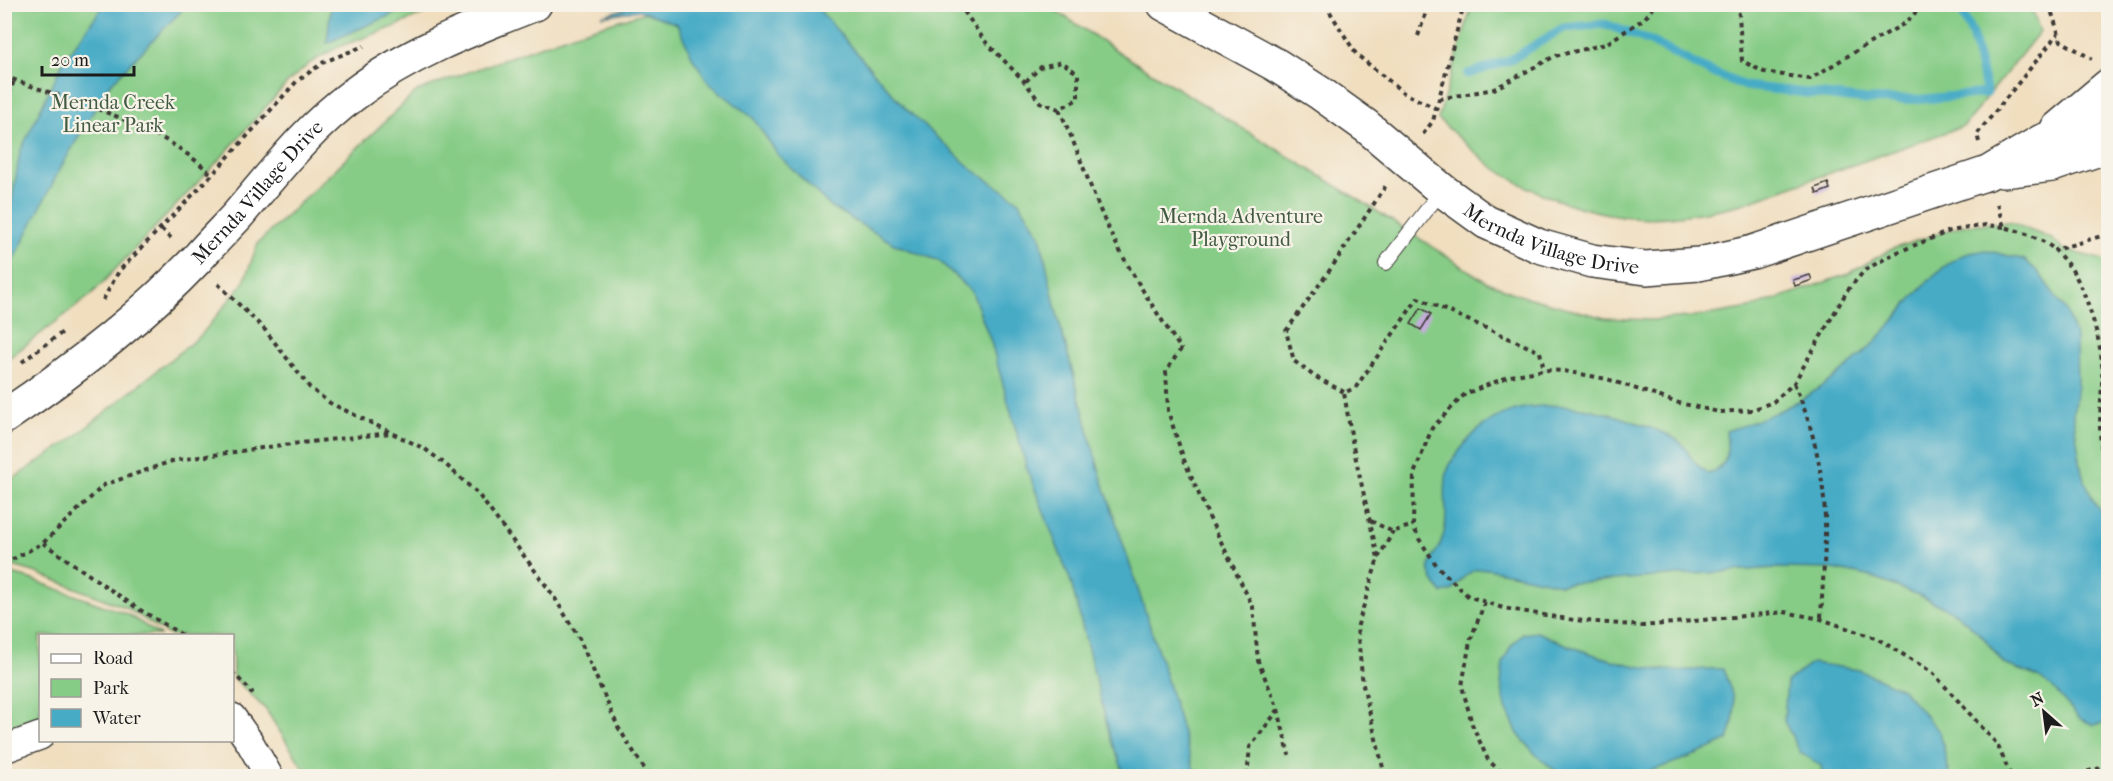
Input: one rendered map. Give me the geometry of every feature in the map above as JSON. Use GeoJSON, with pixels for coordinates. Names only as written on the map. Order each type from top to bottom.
{"type":"FeatureCollection","features":[{"type":"Feature","properties":{"kind":"street","name":"Mernda Village Drive"},"geometry":{"type":"LineString","coordinates":[[4,417],[78,366],[122,331],[237,215],[310,131],[352,95],[420,52],[535,4]]}},
{"type":"Feature","properties":{"kind":"street","name":"Mernda Village Drive"},"geometry":{"type":"LineString","coordinates":[[1164,4],[1276,65],[1320,93],[1366,126],[1442,190],[1486,222],[1539,246],[1592,261],[1646,268],[1699,264],[1753,252],[1988,173],[2052,165],[2109,146]]}},
{"type":"Feature","properties":{"kind":"street"},"geometry":{"type":"LineString","coordinates":[[2042,141],[2104,75]]}},
{"type":"Feature","properties":{"kind":"street","name":"Mernda Village Drive"},"geometry":{"type":"LineString","coordinates":[[1988,173],[2042,141],[2109,119]]}},
{"type":"Feature","properties":{"kind":"street"},"geometry":{"type":"LineString","coordinates":[[234,720],[269,777]]}},
{"type":"Feature","properties":{"kind":"street"},"geometry":{"type":"LineString","coordinates":[[4,749],[39,736]]}},
{"type":"Feature","properties":{"kind":"lane"},"geometry":{"type":"LineString","coordinates":[[1386,263],[1442,190]]}},
{"type":"Feature","properties":{"kind":"path"},"geometry":{"type":"LineString","coordinates":[[958,4],[984,40],[1025,82],[1040,102],[1059,109],[1105,220],[1145,296],[1181,349],[1166,370],[1168,411],[1184,460],[1253,607],[1258,661],[1278,710],[1289,755]]}},
{"type":"Feature","properties":{"kind":"path"},"geometry":{"type":"LineString","coordinates":[[1325,4],[1356,54],[1404,93],[1436,108]]}},
{"type":"Feature","properties":{"kind":"path"},"geometry":{"type":"LineString","coordinates":[[1418,36],[1429,4]]}},
{"type":"Feature","properties":{"kind":"path"},"geometry":{"type":"LineString","coordinates":[[1344,393],[1294,362],[1286,331],[1332,267],[1404,158],[1433,121],[1464,4]]}},
{"type":"Feature","properties":{"kind":"path"},"geometry":{"type":"LineString","coordinates":[[1438,99],[1494,89],[1555,56],[1605,44],[1645,18],[1656,4]]}},
{"type":"Feature","properties":{"kind":"path"},"geometry":{"type":"LineString","coordinates":[[1734,4],[1739,14],[1742,61],[1764,72],[1810,79],[1907,22],[1923,4]]}},
{"type":"Feature","properties":{"kind":"path"},"geometry":{"type":"LineString","coordinates":[[2049,4],[2061,41],[2104,75]]}},
{"type":"Feature","properties":{"kind":"path"},"geometry":{"type":"LineString","coordinates":[[2004,227],[1977,134],[2058,34]]}},
{"type":"Feature","properties":{"kind":"path"},"geometry":{"type":"LineString","coordinates":[[96,306],[105,299],[119,270],[212,175],[297,81],[324,62],[370,44]]}},
{"type":"Feature","properties":{"kind":"path"},"geometry":{"type":"LineString","coordinates":[[1025,82],[1041,67],[1062,62],[1078,74],[1078,99],[1059,109]]}},
{"type":"Feature","properties":{"kind":"path"},"geometry":{"type":"LineString","coordinates":[[4,76],[138,124],[194,157],[212,175]]}},
{"type":"Feature","properties":{"kind":"path"},"geometry":{"type":"LineString","coordinates":[[4,112],[14,80]]}},
{"type":"Feature","properties":{"kind":"path"},"geometry":{"type":"LineString","coordinates":[[2011,777],[1996,744],[1933,673],[1878,639],[1821,620],[1784,612],[1643,626],[1574,620],[1503,608],[1468,596],[1437,566],[1419,539],[1413,525],[1414,474],[1432,428],[1465,394],[1510,376],[1544,370],[1564,371],[1607,379],[1675,402],[1719,411],[1752,410],[1773,402],[1794,382],[1848,291],[1865,270],[1893,254],[1950,231],[1986,225],[2026,233],[2047,243],[2074,273],[2085,296],[2102,361],[2099,434],[2109,471]]}},
{"type":"Feature","properties":{"kind":"path"},"geometry":{"type":"LineString","coordinates":[[2055,250],[2109,234]]}},
{"type":"Feature","properties":{"kind":"path"},"geometry":{"type":"LineString","coordinates":[[1344,393],[1356,387],[1418,298],[1540,352],[1544,370]]}},
{"type":"Feature","properties":{"kind":"path"},"geometry":{"type":"LineString","coordinates":[[14,368],[70,326]]}},
{"type":"Feature","properties":{"kind":"path"},"geometry":{"type":"LineString","coordinates":[[265,330],[310,388],[330,403],[424,449],[445,464],[478,494],[553,595],[579,638],[618,728],[649,777]]}},
{"type":"Feature","properties":{"kind":"path"},"geometry":{"type":"LineString","coordinates":[[1794,382],[1809,425],[1822,483],[1826,530],[1821,620]]}},
{"type":"Feature","properties":{"kind":"path"},"geometry":{"type":"LineString","coordinates":[[1344,393],[1353,446],[1378,558]]}},
{"type":"Feature","properties":{"kind":"path"},"geometry":{"type":"LineString","coordinates":[[4,564],[43,543],[104,485],[172,461],[391,432]]}},
{"type":"Feature","properties":{"kind":"path"},"geometry":{"type":"LineString","coordinates":[[1371,520],[1393,532]]}},
{"type":"Feature","properties":{"kind":"path"},"geometry":{"type":"LineString","coordinates":[[1385,777],[1363,685],[1357,628],[1378,558],[1393,532],[1413,525]]}},
{"type":"Feature","properties":{"kind":"path"},"geometry":{"type":"LineString","coordinates":[[43,543],[138,608],[181,634]]}},
{"type":"Feature","properties":{"kind":"path"},"geometry":{"type":"LineString","coordinates":[[1485,602],[1470,642],[1462,686],[1472,724],[1488,760],[1505,777]]}},
{"type":"Feature","properties":{"kind":"path"},"geometry":{"type":"LineString","coordinates":[[1247,777],[1250,747],[1278,710]]}},
{"type":"Feature","properties":{"kind":"path"},"geometry":{"type":"LineString","coordinates":[[2070,777],[2109,766]]}},
{"type":"Feature","properties":{"kind":"green space"},"geometry":{"type":"Polygon","coordinates":[[[2030,4],[2040,31],[1964,126],[1742,204],[1717,210],[1671,217],[1628,217],[1606,214],[1558,200],[1524,186],[1493,167],[1438,119],[1472,5],[2030,4]]]}},
{"type":"Feature","properties":{"kind":"green space","name":"Mernda Creek Linear Park"},"geometry":{"type":"Polygon","coordinates":[[[5,5],[443,5],[394,27],[338,47],[310,63],[287,83],[220,159],[91,295],[5,361],[5,5]]]}},
{"type":"Feature","properties":{"kind":"green space","name":"Mernda Adventure Playground"},"geometry":{"type":"Polygon","coordinates":[[[669,5],[1047,5],[1485,281],[1519,295],[1605,318],[1651,320],[1701,316],[1750,308],[1848,274],[1892,249],[1964,225],[2010,222],[2052,239],[2065,250],[2108,261],[2108,776],[307,776],[266,710],[234,678],[234,634],[167,634],[127,608],[34,572],[5,564],[4,485],[72,439],[202,334],[244,282],[258,243],[417,91],[570,35],[669,5]]]}},
{"type":"Feature","properties":{"kind":"green space"},"geometry":{"type":"Polygon","coordinates":[[[5,572],[127,614],[158,634],[39,634],[39,717],[5,729],[5,572]]]}},
{"type":"Feature","properties":{"kind":"water"},"geometry":{"type":"Polygon","coordinates":[[[331,4],[414,5],[327,43],[331,4]]]}},
{"type":"Feature","properties":{"kind":"water"},"geometry":{"type":"Polygon","coordinates":[[[104,5],[203,5],[183,9],[107,88],[61,167],[12,263],[12,296],[5,302],[5,242],[20,152],[64,60],[104,5]]]}},
{"type":"Feature","properties":{"kind":"water"},"geometry":{"type":"Polygon","coordinates":[[[636,5],[815,5],[905,108],[973,170],[1018,200],[1040,235],[1056,310],[1099,470],[1196,776],[1125,776],[1110,736],[1071,582],[1027,469],[991,342],[972,292],[939,261],[894,244],[831,207],[778,155],[753,118],[710,84],[693,59],[677,24],[639,10],[601,16],[636,5]]]}},
{"type":"Feature","properties":{"kind":"water"},"geometry":{"type":"Polygon","coordinates":[[[1985,250],[2025,260],[2039,273],[2066,311],[2076,338],[2077,385],[2073,414],[2082,473],[2092,498],[2108,524],[2108,722],[2094,725],[2080,719],[2052,687],[2038,677],[2004,664],[1983,637],[1957,614],[1921,596],[1868,576],[1833,569],[1775,568],[1560,584],[1488,569],[1474,570],[1463,578],[1452,591],[1442,593],[1434,582],[1429,566],[1445,528],[1445,483],[1448,469],[1466,442],[1486,423],[1506,413],[1528,407],[1574,407],[1597,411],[1640,424],[1672,437],[1682,444],[1697,465],[1708,474],[1724,462],[1727,451],[1726,431],[1785,408],[1819,389],[1868,349],[1921,288],[1945,266],[1962,256],[1985,250]]]}},
{"type":"Feature","properties":{"kind":"water"},"geometry":{"type":"Polygon","coordinates":[[[1537,632],[1582,651],[1646,668],[1723,669],[1734,704],[1734,719],[1728,740],[1698,754],[1637,776],[1562,776],[1537,756],[1518,734],[1506,708],[1501,684],[1503,663],[1511,646],[1523,634],[1537,632]]]}},
{"type":"Feature","properties":{"kind":"water"},"geometry":{"type":"Polygon","coordinates":[[[1812,663],[1859,670],[1902,689],[1940,732],[1950,776],[1823,776],[1821,766],[1800,752],[1784,721],[1787,682],[1812,663]]]}},
{"type":"Feature","properties":{"kind":"building"},"geometry":{"type":"Polygon","coordinates":[[[1828,183],[1830,189],[1817,194],[1815,188],[1828,183]]]}},
{"type":"Feature","properties":{"kind":"building"},"geometry":{"type":"Polygon","coordinates":[[[1810,275],[1812,280],[1795,286],[1793,280],[1810,275]]]}},
{"type":"Feature","properties":{"kind":"building"},"geometry":{"type":"Polygon","coordinates":[[[1421,308],[1431,314],[1421,330],[1411,324],[1421,308]]]}},
{"type":"Feature","properties":{"kind":"waterway"},"geometry":{"type":"LineString","coordinates":[[1468,74],[1510,60],[1563,28],[1605,24],[1650,41],[1704,69],[1745,86],[1867,100],[1924,99],[1987,93],[1972,34],[1958,4]]}}]}
